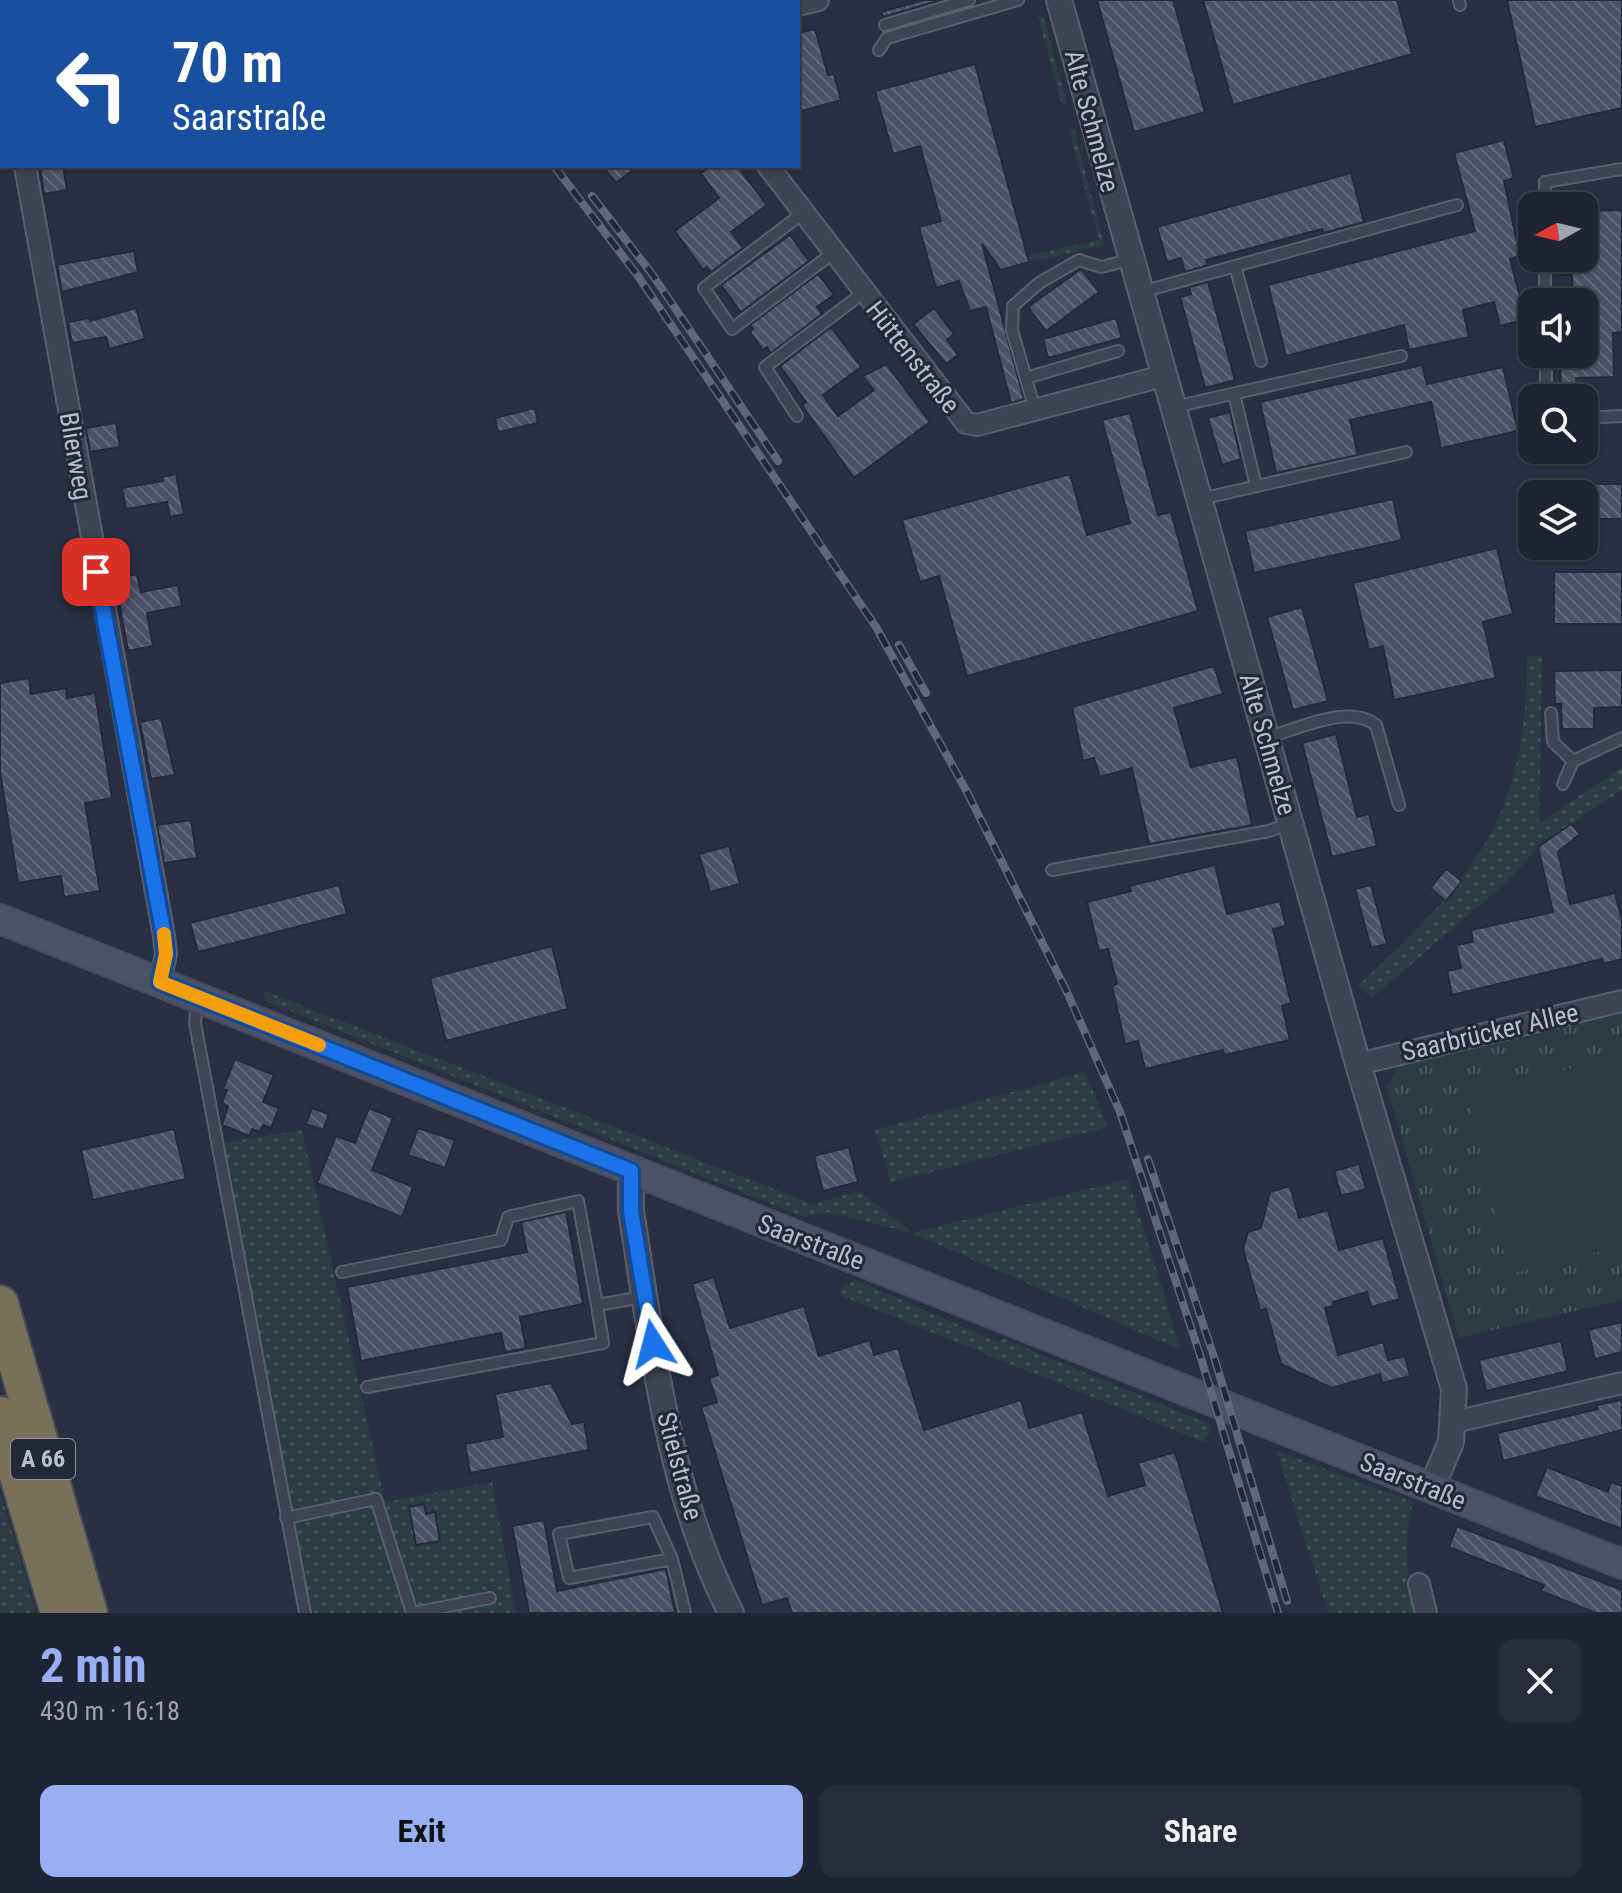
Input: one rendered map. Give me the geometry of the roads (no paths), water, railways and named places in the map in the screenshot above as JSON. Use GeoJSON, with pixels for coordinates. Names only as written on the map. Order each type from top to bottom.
{"type":"FeatureCollection","features":[{"type":"Feature","properties":{"kind":"highway","name":"A 66"},"geometry":{"type":"LineString","coordinates":[[0,1304],[89,1613]]}},
{"type":"Feature","properties":{"kind":"highway","name":"A 66"},"geometry":{"type":"LineString","coordinates":[[0,1415],[59,1613]]}},
{"type":"Feature","properties":{"kind":"main road","name":"Saarstraße"},"geometry":{"type":"LineString","coordinates":[[0,919],[1622,1564]]}},
{"type":"Feature","properties":{"kind":"street","name":"Alte Schmelze"},"geometry":{"type":"LineString","coordinates":[[1059,0],[1129,260],[1454,1389],[1454,1422],[1445,1460],[1432,1487]]}},
{"type":"Feature","properties":{"kind":"street","name":"Blierweg"},"geometry":{"type":"LineString","coordinates":[[25,168],[164,936],[166,954],[160,982]]}},
{"type":"Feature","properties":{"kind":"street","name":"Hüttenstraße"},"geometry":{"type":"LineString","coordinates":[[769,168],[955,413],[966,423],[977,425],[1163,376]]}},
{"type":"Feature","properties":{"kind":"street","name":"Saarbrücker Allee"},"geometry":{"type":"LineString","coordinates":[[1358,1064],[1622,1001]]}},
{"type":"Feature","properties":{"kind":"street","name":"Stielstraße"},"geometry":{"type":"LineString","coordinates":[[631,1171],[629,1199],[677,1472],[708,1560],[731,1613]]}},
{"type":"Feature","properties":{"kind":"street"},"geometry":{"type":"LineString","coordinates":[[1454,1422],[1622,1383]]}},
{"type":"Feature","properties":{"kind":"street"},"geometry":{"type":"LineString","coordinates":[[1419,1584],[1426,1613]]}},
{"type":"Feature","properties":{"kind":"lane"},"geometry":{"type":"LineString","coordinates":[[885,25],[969,0]]}},
{"type":"Feature","properties":{"kind":"lane"},"geometry":{"type":"LineString","coordinates":[[879,50],[887,38],[1018,0]]}},
{"type":"Feature","properties":{"kind":"lane"},"geometry":{"type":"LineString","coordinates":[[1545,192],[1545,182],[1622,169]]}},
{"type":"Feature","properties":{"kind":"lane"},"geometry":{"type":"LineString","coordinates":[[1139,292],[1457,205]]}},
{"type":"Feature","properties":{"kind":"lane"},"geometry":{"type":"LineString","coordinates":[[803,213],[704,288],[732,329],[833,253]]}},
{"type":"Feature","properties":{"kind":"lane"},"geometry":{"type":"LineString","coordinates":[[1035,410],[1012,330],[1013,306],[1039,283],[1079,260],[1101,267],[1129,260]]}},
{"type":"Feature","properties":{"kind":"lane"},"geometry":{"type":"LineString","coordinates":[[1235,266],[1261,361]]}},
{"type":"Feature","properties":{"kind":"lane"},"geometry":{"type":"LineString","coordinates":[[797,416],[765,367],[863,293]]}},
{"type":"Feature","properties":{"kind":"lane"},"geometry":{"type":"LineString","coordinates":[[1026,378],[1118,351]]}},
{"type":"Feature","properties":{"kind":"lane"},"geometry":{"type":"LineString","coordinates":[[1172,408],[1401,356]]}},
{"type":"Feature","properties":{"kind":"lane"},"geometry":{"type":"LineString","coordinates":[[1234,394],[1256,486]]}},
{"type":"Feature","properties":{"kind":"lane"},"geometry":{"type":"LineString","coordinates":[[1598,417],[1622,416]]}},
{"type":"Feature","properties":{"kind":"lane"},"geometry":{"type":"LineString","coordinates":[[1198,499],[1406,452]]}},
{"type":"Feature","properties":{"kind":"lane"},"geometry":{"type":"LineString","coordinates":[[1551,713],[1553,742],[1573,761]]}},
{"type":"Feature","properties":{"kind":"lane"},"geometry":{"type":"LineString","coordinates":[[1266,737],[1348,715],[1366,717],[1376,725],[1399,805]]}},
{"type":"Feature","properties":{"kind":"lane"},"geometry":{"type":"LineString","coordinates":[[1563,784],[1573,761],[1622,738]]}},
{"type":"Feature","properties":{"kind":"lane"},"geometry":{"type":"LineString","coordinates":[[1052,870],[1269,831],[1290,823]]}},
{"type":"Feature","properties":{"kind":"lane"},"geometry":{"type":"LineString","coordinates":[[198,997],[195,1023],[305,1613]]}},
{"type":"Feature","properties":{"kind":"lane"},"geometry":{"type":"LineString","coordinates":[[342,1272],[501,1240],[508,1217],[578,1201],[603,1343],[367,1387]]}},
{"type":"Feature","properties":{"kind":"lane"},"geometry":{"type":"LineString","coordinates":[[597,1305],[645,1297]]}},
{"type":"Feature","properties":{"kind":"lane"},"geometry":{"type":"LineString","coordinates":[[286,1518],[376,1499],[412,1613],[490,1598]]}},
{"type":"Feature","properties":{"kind":"lane"},"geometry":{"type":"LineString","coordinates":[[672,1559],[569,1578],[559,1534],[653,1517],[672,1559],[685,1613]]}},
{"type":"Feature","properties":{"kind":"railway"},"geometry":{"type":"LineString","coordinates":[[556,168],[638,276],[876,627],[967,792],[1067,992],[1120,1112],[1200,1355],[1278,1613]]}},
{"type":"Feature","properties":{"kind":"railway"},"geometry":{"type":"LineString","coordinates":[[592,196],[652,274],[778,461]]}},
{"type":"Feature","properties":{"kind":"railway"},"geometry":{"type":"LineString","coordinates":[[899,645],[926,693]]}},
{"type":"Feature","properties":{"kind":"railway"},"geometry":{"type":"LineString","coordinates":[[1148,1159],[1215,1360],[1287,1601]]}}]}
